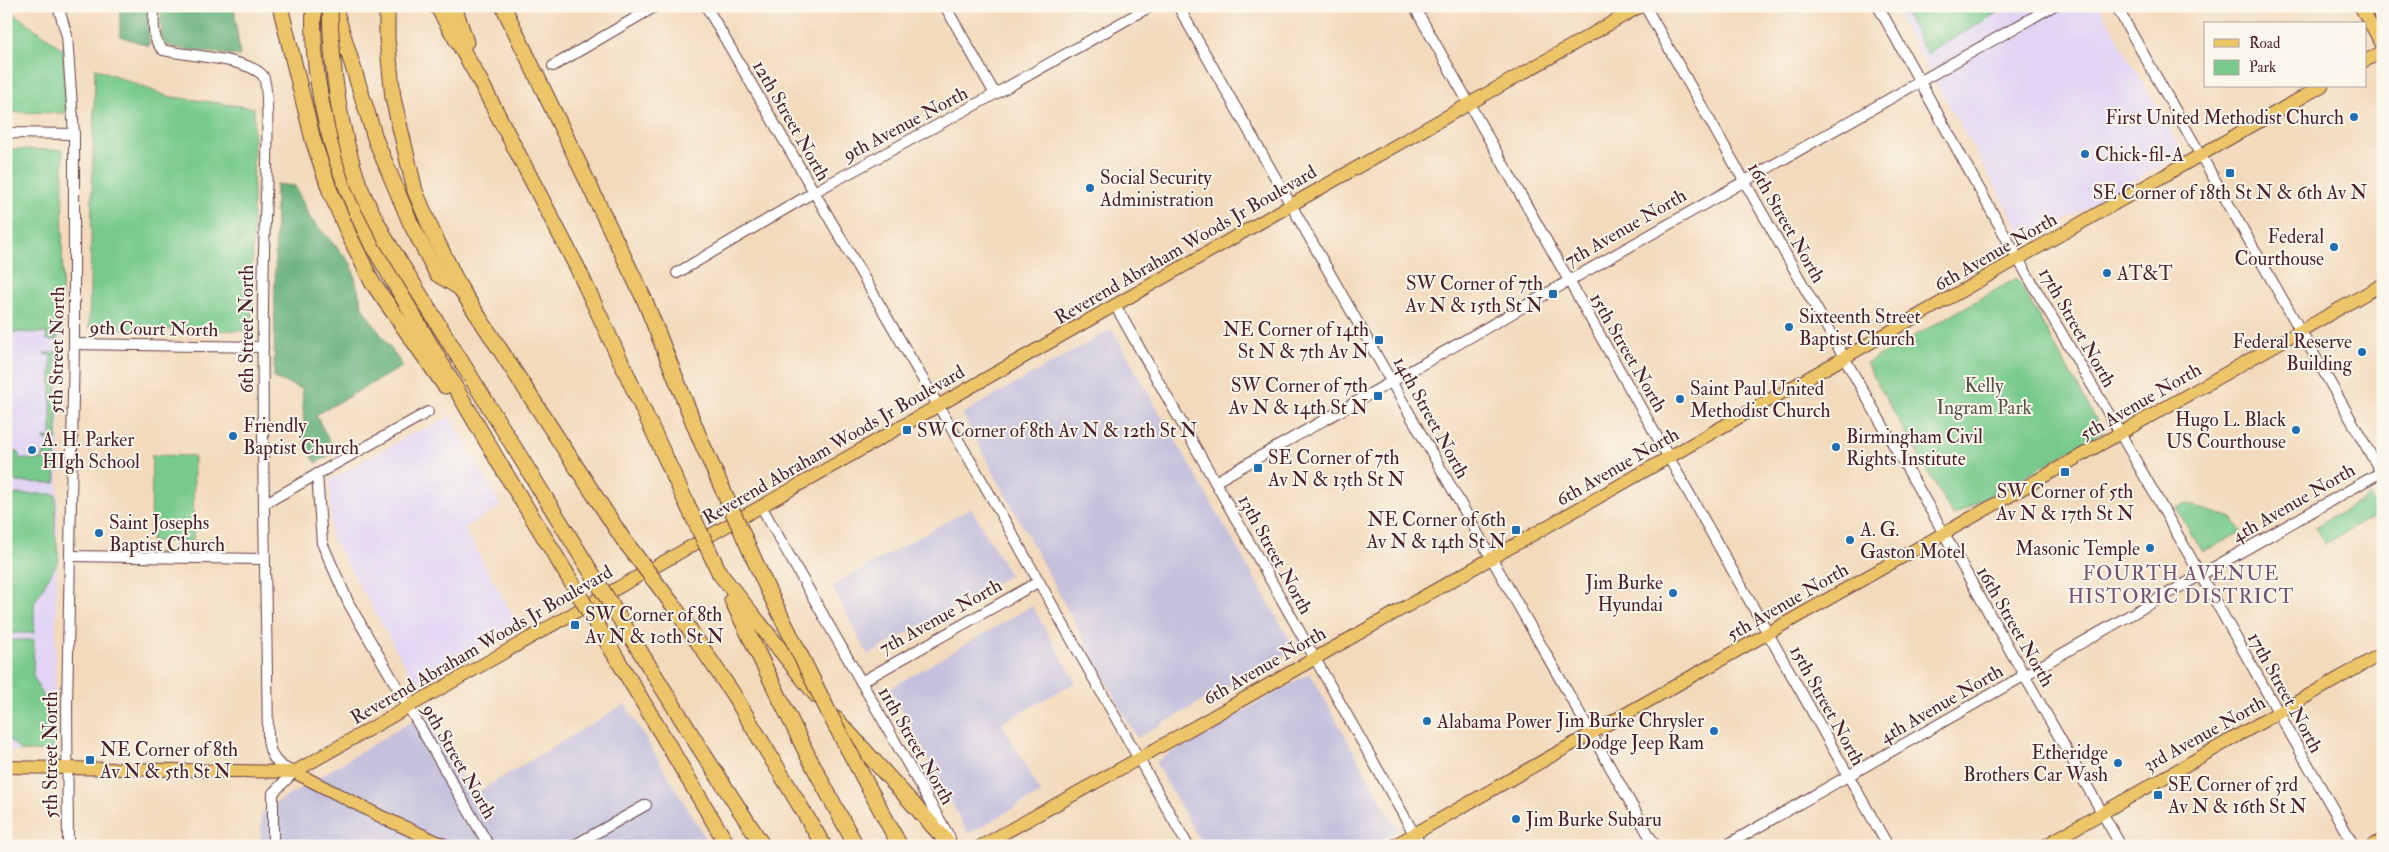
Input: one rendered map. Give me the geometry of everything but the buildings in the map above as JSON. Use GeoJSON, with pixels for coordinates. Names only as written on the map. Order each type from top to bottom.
{"type":"FeatureCollection","features":[{"type":"Feature","properties":{"kind":"highway"},"geometry":{"type":"LineString","coordinates":[[280,6],[313,140],[338,209],[372,282],[500,466]]}},
{"type":"Feature","properties":{"kind":"highway"},"geometry":{"type":"LineString","coordinates":[[314,6],[312,35],[319,93],[332,150],[358,217],[500,466],[728,846]]}},
{"type":"Feature","properties":{"kind":"highway"},"geometry":{"type":"LineString","coordinates":[[330,6],[332,70],[346,137],[358,181],[386,238],[688,730],[763,846]]}},
{"type":"Feature","properties":{"kind":"highway"},"geometry":{"type":"LineString","coordinates":[[334,6],[376,141],[410,222],[437,274],[460,288]]}},
{"type":"Feature","properties":{"kind":"highway"},"geometry":{"type":"LineString","coordinates":[[387,6],[387,38],[393,98],[415,191],[460,288],[624,539],[673,605],[733,694],[824,846]]}},
{"type":"Feature","properties":{"kind":"highway"},"geometry":{"type":"LineString","coordinates":[[438,6],[479,79],[577,267],[720,574],[808,756],[856,846]]}},
{"type":"Feature","properties":{"kind":"highway"},"geometry":{"type":"LineString","coordinates":[[454,6],[479,79]]}},
{"type":"Feature","properties":{"kind":"highway"},"geometry":{"type":"LineString","coordinates":[[503,6],[645,301],[700,439],[767,588],[833,721],[900,846]]}},
{"type":"Feature","properties":{"kind":"highway"},"geometry":{"type":"LineString","coordinates":[[720,574],[843,728],[953,846]]}},
{"type":"Feature","properties":{"kind":"main road","name":"Reverend Abraham Woods Jr Boulevard"},"geometry":{"type":"LineString","coordinates":[[294,772],[1641,6]]}},
{"type":"Feature","properties":{"kind":"main road"},"geometry":{"type":"LineString","coordinates":[[2360,6],[2383,46]]}},
{"type":"Feature","properties":{"kind":"main road"},"geometry":{"type":"LineString","coordinates":[[2366,61],[2383,51]]}},
{"type":"Feature","properties":{"kind":"main road","name":"6th Avenue North"},"geometry":{"type":"LineString","coordinates":[[981,846],[1138,759],[2318,88]]}},
{"type":"Feature","properties":{"kind":"main road","name":"5th Avenue North"},"geometry":{"type":"LineString","coordinates":[[1393,846],[2383,284]]}},
{"type":"Feature","properties":{"kind":"main road","name":"3rd Avenue North"},"geometry":{"type":"LineString","coordinates":[[2044,846],[2383,653]]}},
{"type":"Feature","properties":{"kind":"main road"},"geometry":{"type":"LineString","coordinates":[[6,768],[294,772],[384,818],[446,846]]}},
{"type":"Feature","properties":{"kind":"main road"},"geometry":{"type":"LineString","coordinates":[[2372,846],[2383,840]]}},
{"type":"Feature","properties":{"kind":"street","name":"5th Street North"},"geometry":{"type":"LineString","coordinates":[[58,6],[67,36],[74,134],[74,344],[68,846]]}},
{"type":"Feature","properties":{"kind":"street","name":"6th Street North"},"geometry":{"type":"LineString","coordinates":[[154,6],[155,35],[159,46],[163,50],[236,63],[257,71],[265,81],[268,157],[263,347],[269,753],[282,766],[294,772]]}},
{"type":"Feature","properties":{"kind":"street"},"geometry":{"type":"LineString","coordinates":[[553,66],[656,6]]}},
{"type":"Feature","properties":{"kind":"street","name":"12th Street North"},"geometry":{"type":"LineString","coordinates":[[706,6],[989,493],[1188,846]]}},
{"type":"Feature","properties":{"kind":"street"},"geometry":{"type":"LineString","coordinates":[[945,6],[996,94]]}},
{"type":"Feature","properties":{"kind":"street","name":"9th Avenue North"},"geometry":{"type":"LineString","coordinates":[[677,273],[814,192],[996,94],[1151,6]]}},
{"type":"Feature","properties":{"kind":"street","name":"14th Street North"},"geometry":{"type":"LineString","coordinates":[[1178,6],[1655,846]]}},
{"type":"Feature","properties":{"kind":"street","name":"15th Street North"},"geometry":{"type":"LineString","coordinates":[[1414,6],[1888,846]]}},
{"type":"Feature","properties":{"kind":"street","name":"16th Street North"},"geometry":{"type":"LineString","coordinates":[[1644,6],[2121,846]]}},
{"type":"Feature","properties":{"kind":"street","name":"17th Street North"},"geometry":{"type":"LineString","coordinates":[[1878,6],[2018,259],[2120,433],[2354,846]]}},
{"type":"Feature","properties":{"kind":"street","name":"7th Avenue North"},"geometry":{"type":"LineString","coordinates":[[1216,482],[2053,6]]}},
{"type":"Feature","properties":{"kind":"street"},"geometry":{"type":"LineString","coordinates":[[2116,6],[2382,473]]}},
{"type":"Feature","properties":{"kind":"street"},"geometry":{"type":"LineString","coordinates":[[6,133],[74,134]]}},
{"type":"Feature","properties":{"kind":"street","name":"13th Street North"},"geometry":{"type":"LineString","coordinates":[[1115,305],[1421,846]]}},
{"type":"Feature","properties":{"kind":"street","name":"9th Court North"},"geometry":{"type":"LineString","coordinates":[[74,344],[263,347]]}},
{"type":"Feature","properties":{"kind":"street"},"geometry":{"type":"LineString","coordinates":[[264,504],[428,412]]}},
{"type":"Feature","properties":{"kind":"street","name":"4th Avenue North"},"geometry":{"type":"LineString","coordinates":[[1725,846],[2382,473]]}},
{"type":"Feature","properties":{"kind":"street","name":"9th Street North"},"geometry":{"type":"LineString","coordinates":[[317,474],[322,543],[349,604],[489,846]]}},
{"type":"Feature","properties":{"kind":"street","name":"11th Street North"},"geometry":{"type":"LineString","coordinates":[[761,506],[953,846]]}},
{"type":"Feature","properties":{"kind":"street"},"geometry":{"type":"LineString","coordinates":[[70,556],[265,559]]}},
{"type":"Feature","properties":{"kind":"street","name":"7th Avenue North"},"geometry":{"type":"LineString","coordinates":[[861,682],[1038,582]]}},
{"type":"Feature","properties":{"kind":"street"},"geometry":{"type":"LineString","coordinates":[[273,846],[273,793],[294,772]]}},
{"type":"Feature","properties":{"kind":"street"},"geometry":{"type":"LineString","coordinates":[[573,846],[646,805]]}},
{"type":"Feature","properties":{"kind":"shaded area"},"geometry":{"type":"Polygon","coordinates":[[[1892,6],[2099,6],[2183,153],[2027,242],[1892,6]]]}},
{"type":"Feature","properties":{"kind":"shaded area","name":"A. H. Parker HIgh School"},"geometry":{"type":"Polygon","coordinates":[[[6,149],[63,150],[54,752],[6,751],[6,149]]]}},
{"type":"Feature","properties":{"kind":"shaded area"},"geometry":{"type":"Polygon","coordinates":[[[1112,329],[1295,649],[1137,738],[962,414],[1112,329]]]}},
{"type":"Feature","properties":{"kind":"shaded area"},"geometry":{"type":"Polygon","coordinates":[[[450,416],[501,506],[464,528],[517,623],[417,682],[414,681],[331,536],[330,480],[413,433],[433,426],[450,416]]]}},
{"type":"Feature","properties":{"kind":"shaded area"},"geometry":{"type":"Polygon","coordinates":[[[971,508],[1010,575],[868,655],[832,586],[971,508]]]}},
{"type":"Feature","properties":{"kind":"shaded area"},"geometry":{"type":"Polygon","coordinates":[[[1032,606],[1076,682],[1002,723],[1041,793],[968,834],[890,688],[1032,606]]]}},
{"type":"Feature","properties":{"kind":"shaded area"},"geometry":{"type":"Polygon","coordinates":[[[1310,673],[1398,830],[1370,846],[1203,846],[1155,762],[1310,673]]]}},
{"type":"Feature","properties":{"kind":"shaded area"},"geometry":{"type":"Polygon","coordinates":[[[625,704],[710,846],[261,846],[261,812],[425,713],[471,796],[625,704]]]}},
{"type":"Feature","properties":{"kind":"green space"},"geometry":{"type":"Polygon","coordinates":[[[120,6],[148,6],[149,46],[120,36],[120,6]]]}},
{"type":"Feature","properties":{"kind":"green space"},"geometry":{"type":"Polygon","coordinates":[[[161,6],[234,6],[240,56],[175,48],[165,44],[161,36],[161,6]]]}},
{"type":"Feature","properties":{"kind":"green space"},"geometry":{"type":"Polygon","coordinates":[[[1901,6],[1992,6],[1997,13],[1927,54],[1901,6]]]}},
{"type":"Feature","properties":{"kind":"green space"},"geometry":{"type":"Polygon","coordinates":[[[6,8],[64,50],[66,113],[6,112],[6,8]]]}},
{"type":"Feature","properties":{"kind":"green space"},"geometry":{"type":"Polygon","coordinates":[[[95,68],[166,96],[254,108],[252,331],[89,328],[95,68]]]}},
{"type":"Feature","properties":{"kind":"green space"},"geometry":{"type":"Polygon","coordinates":[[[6,149],[63,150],[62,331],[57,336],[57,340],[47,340],[46,333],[6,332],[6,149]]]}},
{"type":"Feature","properties":{"kind":"green space"},"geometry":{"type":"Polygon","coordinates":[[[276,184],[295,186],[310,218],[351,263],[363,309],[403,366],[316,415],[335,452],[316,463],[305,444],[302,389],[274,378],[276,184]]]}},
{"type":"Feature","properties":{"kind":"green space","name":"Kelly Ingram Park"},"geometry":{"type":"Polygon","coordinates":[[[2017,278],[2103,432],[1953,516],[1866,363],[2017,278]]]}},
{"type":"Feature","properties":{"kind":"green space"},"geometry":{"type":"Polygon","coordinates":[[[57,352],[57,440],[44,440],[44,438],[51,437],[51,355],[45,355],[44,353],[57,352]]]}},
{"type":"Feature","properties":{"kind":"green space"},"geometry":{"type":"Polygon","coordinates":[[[6,449],[18,452],[20,459],[43,460],[44,452],[55,452],[56,483],[16,482],[13,478],[14,457],[6,456],[6,449]]]}},
{"type":"Feature","properties":{"kind":"green space"},"geometry":{"type":"Polygon","coordinates":[[[152,455],[194,456],[193,542],[151,541],[152,455]]]}},
{"type":"Feature","properties":{"kind":"green space"},"geometry":{"type":"Polygon","coordinates":[[[16,494],[55,494],[56,496],[55,532],[59,560],[34,603],[34,633],[6,633],[6,507],[13,507],[13,497],[16,494]]]}},
{"type":"Feature","properties":{"kind":"green space"},"geometry":{"type":"Polygon","coordinates":[[[2370,496],[2380,513],[2325,544],[2315,527],[2370,496]]]}},
{"type":"Feature","properties":{"kind":"green space"},"geometry":{"type":"Polygon","coordinates":[[[2186,504],[2232,518],[2241,532],[2203,552],[2176,508],[2186,504]]]}},
{"type":"Feature","properties":{"kind":"green space"},"geometry":{"type":"Polygon","coordinates":[[[6,640],[34,640],[33,676],[55,718],[54,752],[21,751],[6,736],[6,691],[9,672],[6,671],[6,640]]]}},
{"type":"Feature","properties":{"kind":"place","name":"First United Methodist Church"},"geometry":{"type":"Point","coordinates":[2354,117]}},
{"type":"Feature","properties":{"kind":"place","name":"Chick-fil-A"},"geometry":{"type":"Point","coordinates":[2085,154]}},
{"type":"Feature","properties":{"kind":"place","name":"SE Corner of 18th St N & 6th Av N"},"geometry":{"type":"Point","coordinates":[2230,173]}},
{"type":"Feature","properties":{"kind":"place","name":"Social Security Administration"},"geometry":{"type":"Point","coordinates":[1090,188]}},
{"type":"Feature","properties":{"kind":"place","name":"Federal Courthouse"},"geometry":{"type":"Point","coordinates":[2334,247]}},
{"type":"Feature","properties":{"kind":"place","name":"AT&T"},"geometry":{"type":"Point","coordinates":[2107,273]}},
{"type":"Feature","properties":{"kind":"place","name":"SW Corner of 7th Av N & 15th St N"},"geometry":{"type":"Point","coordinates":[1553,294]}},
{"type":"Feature","properties":{"kind":"place","name":"Sixteenth Street Baptist Church"},"geometry":{"type":"Point","coordinates":[1789,327]}},
{"type":"Feature","properties":{"kind":"place","name":"NE Corner of 14th St N & 7th Av N"},"geometry":{"type":"Point","coordinates":[1379,340]}},
{"type":"Feature","properties":{"kind":"place","name":"Federal Reserve Building"},"geometry":{"type":"Point","coordinates":[2362,352]}},
{"type":"Feature","properties":{"kind":"place","name":"SW Corner of 7th Av N & 14th St N"},"geometry":{"type":"Point","coordinates":[1378,396]}},
{"type":"Feature","properties":{"kind":"place","name":"Saint Paul United Methodist Church"},"geometry":{"type":"Point","coordinates":[1680,399]}},
{"type":"Feature","properties":{"kind":"place","name":"SW Corner of 8th Av N & 12th St N"},"geometry":{"type":"Point","coordinates":[907,430]}},
{"type":"Feature","properties":{"kind":"place","name":"Hugo L. Black US Courthouse"},"geometry":{"type":"Point","coordinates":[2296,430]}},
{"type":"Feature","properties":{"kind":"place","name":"Friendly Baptist Church"},"geometry":{"type":"Point","coordinates":[233,436]}},
{"type":"Feature","properties":{"kind":"place","name":"Birmingham Civil Rights Institute"},"geometry":{"type":"Point","coordinates":[1836,447]}},
{"type":"Feature","properties":{"kind":"place","name":"A. H. Parker HIgh School"},"geometry":{"type":"Point","coordinates":[32,450]}},
{"type":"Feature","properties":{"kind":"place","name":"SE Corner of 7th Av N & 13th St N"},"geometry":{"type":"Point","coordinates":[1258,468]}},
{"type":"Feature","properties":{"kind":"place","name":"SW Corner of 5th Av N & 17th St N"},"geometry":{"type":"Point","coordinates":[2065,472]}},
{"type":"Feature","properties":{"kind":"place","name":"NE Corner of 6th Av N & 14th St N"},"geometry":{"type":"Point","coordinates":[1516,530]}},
{"type":"Feature","properties":{"kind":"place","name":"Saint Josephs Baptist Church"},"geometry":{"type":"Point","coordinates":[99,533]}},
{"type":"Feature","properties":{"kind":"place","name":"A. G. Gaston Motel"},"geometry":{"type":"Point","coordinates":[1850,540]}},
{"type":"Feature","properties":{"kind":"place","name":"Masonic Temple"},"geometry":{"type":"Point","coordinates":[2150,548]}},
{"type":"Feature","properties":{"kind":"place","name":"Jim Burke Hyundai"},"geometry":{"type":"Point","coordinates":[1673,593]}},
{"type":"Feature","properties":{"kind":"place","name":"SW Corner of 8th Av N & 10th St N"},"geometry":{"type":"Point","coordinates":[575,625]}},
{"type":"Feature","properties":{"kind":"place","name":"Alabama Power"},"geometry":{"type":"Point","coordinates":[1427,721]}},
{"type":"Feature","properties":{"kind":"place","name":"Jim Burke Chrysler Dodge Jeep Ram"},"geometry":{"type":"Point","coordinates":[1714,731]}},
{"type":"Feature","properties":{"kind":"place","name":"NE Corner of 8th Av N & 5th St N"},"geometry":{"type":"Point","coordinates":[90,760]}},
{"type":"Feature","properties":{"kind":"place","name":"Etheridge Brothers Car Wash"},"geometry":{"type":"Point","coordinates":[2118,763]}},
{"type":"Feature","properties":{"kind":"place","name":"SE Corner of 3rd Av N & 16th St N"},"geometry":{"type":"Point","coordinates":[2158,795]}},
{"type":"Feature","properties":{"kind":"place","name":"Jim Burke Subaru"},"geometry":{"type":"Point","coordinates":[1516,819]}},
{"type":"Feature","properties":{"kind":"district","name":"FOURTH AVENUE HISTORIC DISTRICT"},"geometry":{"type":"Point","coordinates":[2181,584]}}]}
